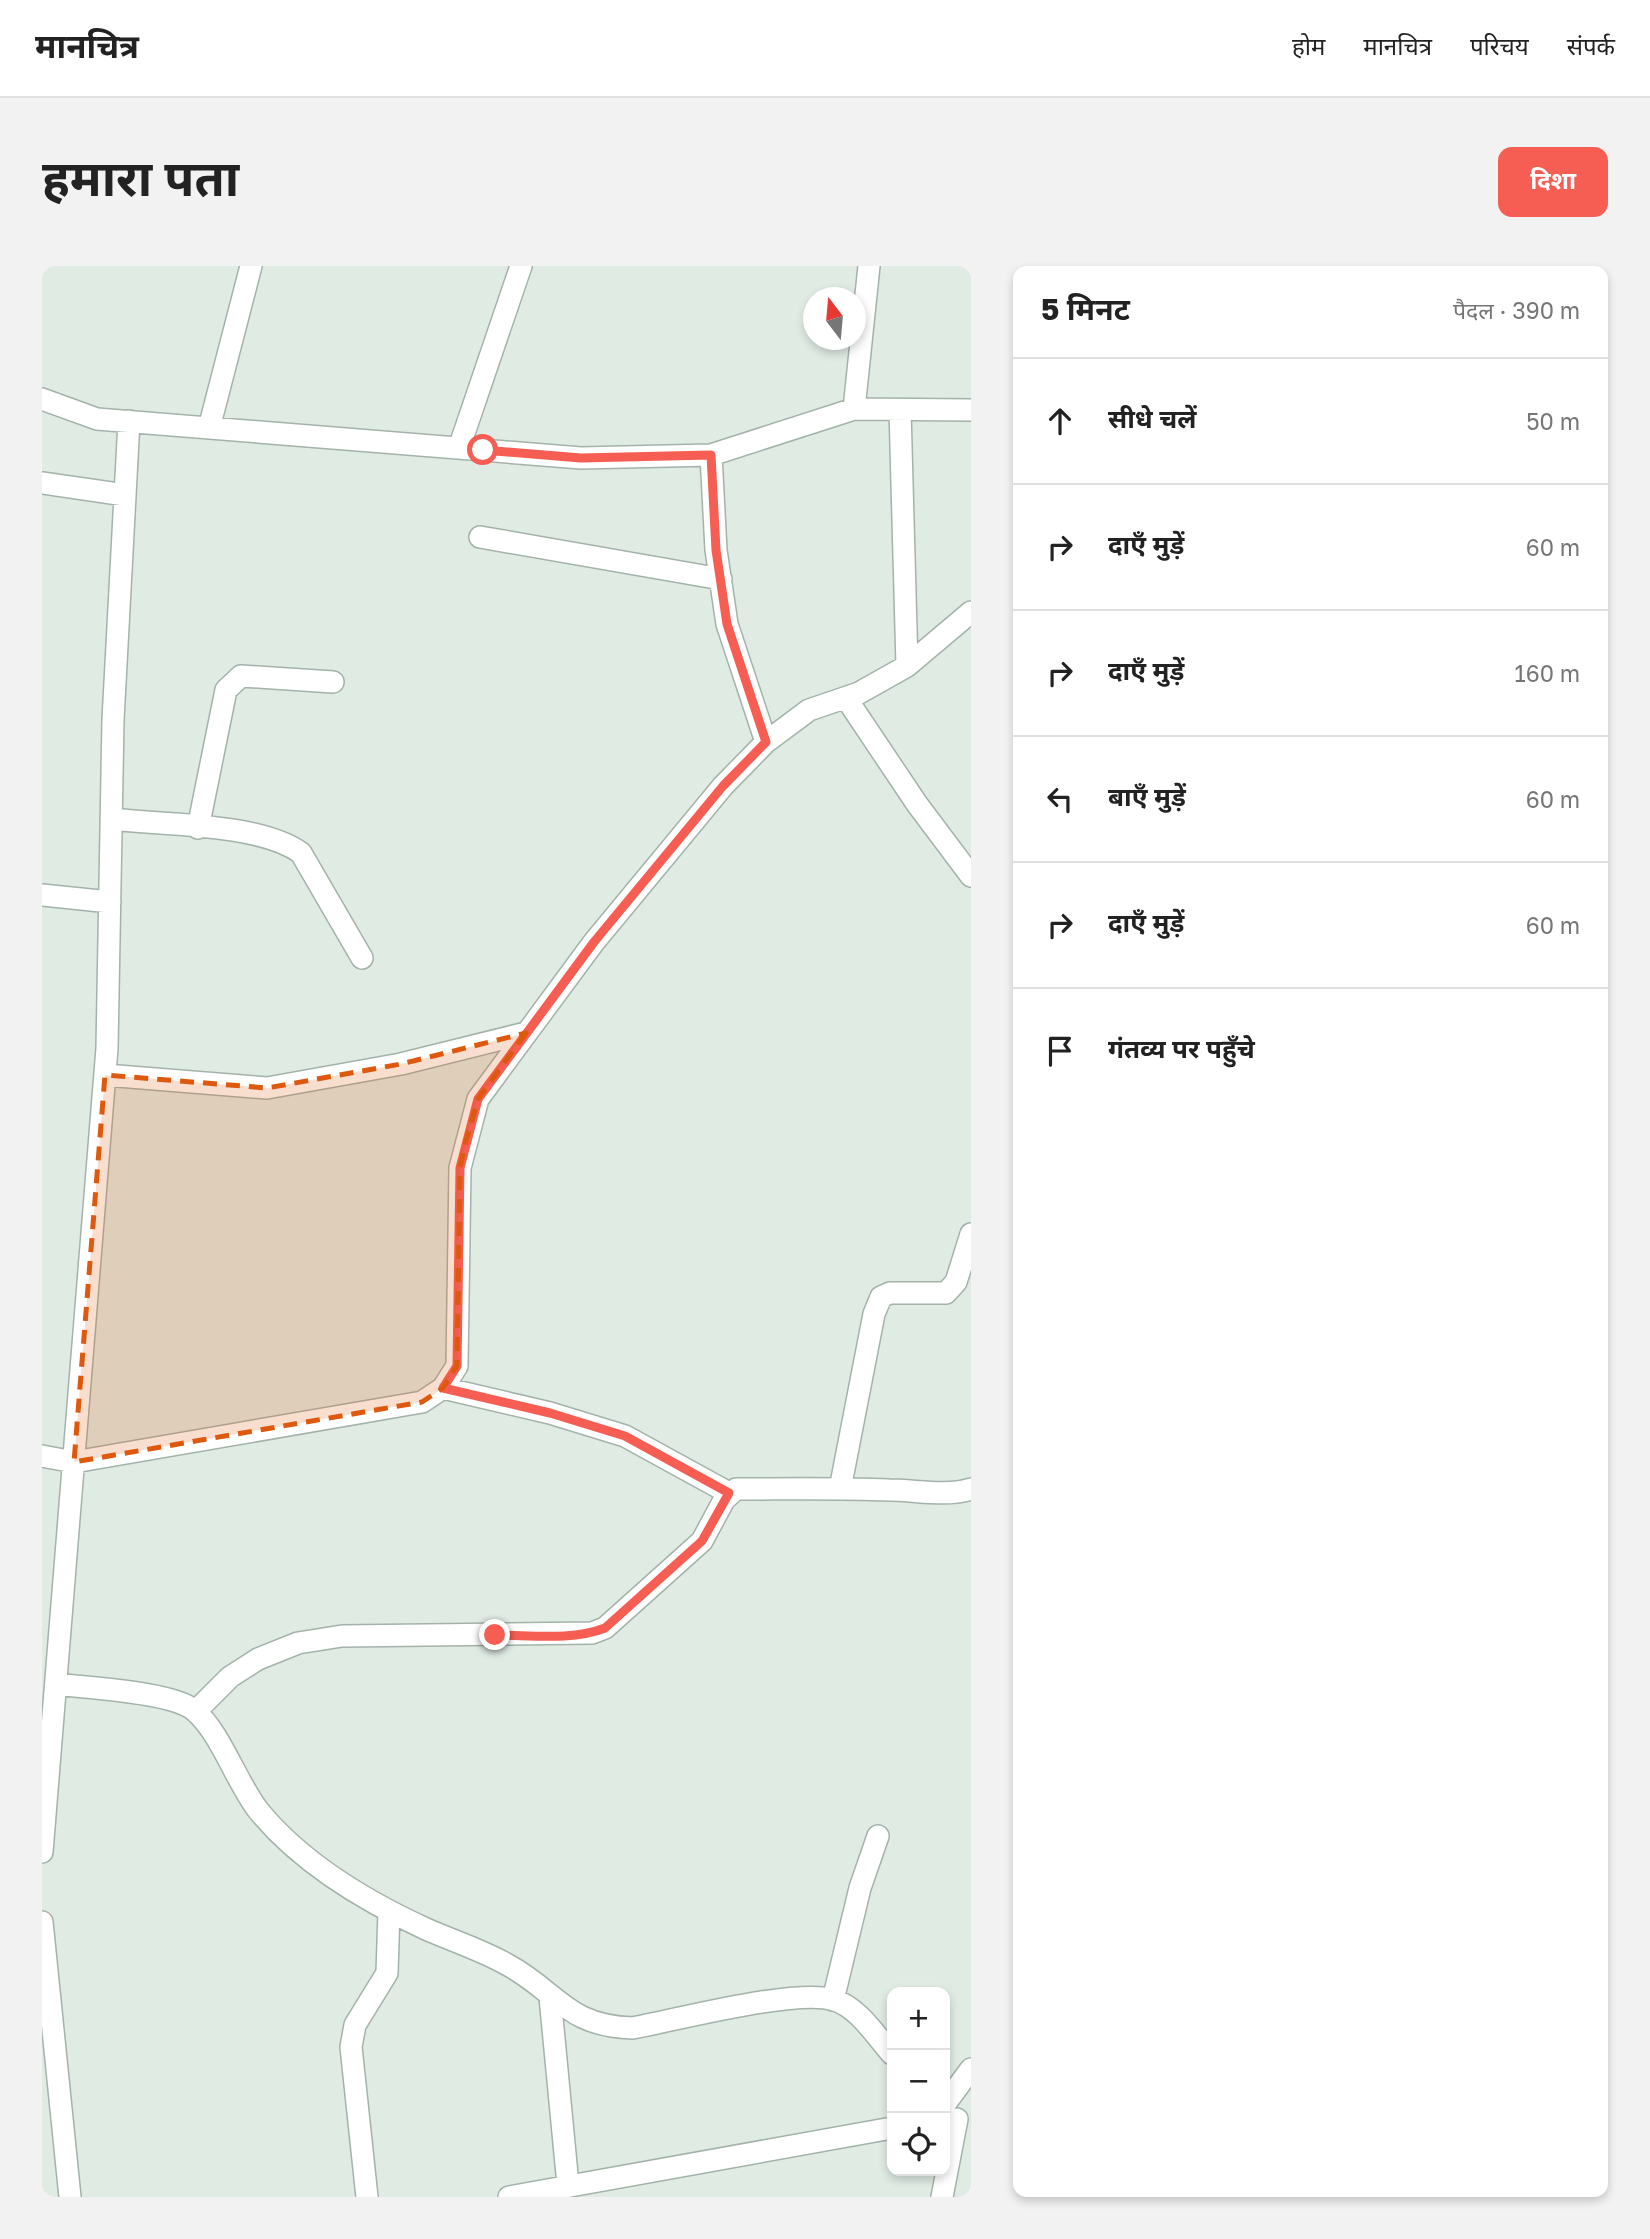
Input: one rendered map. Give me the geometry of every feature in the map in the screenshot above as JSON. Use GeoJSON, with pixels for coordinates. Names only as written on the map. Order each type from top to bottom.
{"type":"FeatureCollection","features":[{"type":"Feature","properties":{"kind":"street"},"geometry":{"type":"LineString","coordinates":[[209,428],[251,266]]}},
{"type":"Feature","properties":{"kind":"street"},"geometry":{"type":"LineString","coordinates":[[458,448],[521,266]]}},
{"type":"Feature","properties":{"kind":"street"},"geometry":{"type":"LineString","coordinates":[[853,410],[869,266]]}},
{"type":"Feature","properties":{"kind":"street"},"geometry":{"type":"LineString","coordinates":[[42,399],[97,419],[581,458],[711,455],[853,410],[971,410]]}},
{"type":"Feature","properties":{"kind":"street"},"geometry":{"type":"LineString","coordinates":[[900,410],[907,666]]}},
{"type":"Feature","properties":{"kind":"street"},"geometry":{"type":"LineString","coordinates":[[42,1852],[46,1758],[56,1684],[105,1075],[113,720],[130,421]]}},
{"type":"Feature","properties":{"kind":"street"},"geometry":{"type":"LineString","coordinates":[[711,455],[727,624],[766,742]]}},
{"type":"Feature","properties":{"kind":"street"},"geometry":{"type":"LineString","coordinates":[[42,484],[125,495]]}},
{"type":"Feature","properties":{"kind":"street"},"geometry":{"type":"LineString","coordinates":[[480,537],[721,579]]}},
{"type":"Feature","properties":{"kind":"street"},"geometry":{"type":"LineString","coordinates":[[42,1456],[74,1462],[422,1402],[443,1388],[457,1366],[460,1168],[478,1099],[637,890],[723,786],[766,742],[809,710],[846,698],[907,666],[971,612]]}},
{"type":"Feature","properties":{"kind":"street"},"geometry":{"type":"LineString","coordinates":[[198,828],[226,690],[232,682],[241,676],[333,682]]}},
{"type":"Feature","properties":{"kind":"street"},"geometry":{"type":"LineString","coordinates":[[846,698],[917,804],[971,876]]}},
{"type":"Feature","properties":{"kind":"street"},"geometry":{"type":"LineString","coordinates":[[111,820],[264,834],[288,843],[301,853],[362,958]]}},
{"type":"Feature","properties":{"kind":"street"},"geometry":{"type":"LineString","coordinates":[[42,895],[110,902]]}},
{"type":"Feature","properties":{"kind":"street"},"geometry":{"type":"LineString","coordinates":[[105,1075],[267,1088],[401,1065],[526,1033]]}},
{"type":"Feature","properties":{"kind":"street"},"geometry":{"type":"LineString","coordinates":[[840,1489],[874,1314],[881,1297],[890,1293],[946,1293],[956,1282],[971,1234]]}},
{"type":"Feature","properties":{"kind":"street"},"geometry":{"type":"LineString","coordinates":[[443,1388],[550,1413],[625,1436],[729,1493]]}},
{"type":"Feature","properties":{"kind":"street"},"geometry":{"type":"LineString","coordinates":[[195,1711],[230,1677],[258,1660],[298,1643],[342,1636],[592,1633],[605,1628],[702,1541],[729,1493],[736,1489],[945,1493],[971,1489]]}},
{"type":"Feature","properties":{"kind":"street"},"geometry":{"type":"LineString","coordinates":[[56,1684],[173,1699],[195,1711],[258,1810],[319,1868],[389,1911],[511,1966],[550,1997],[587,2021],[609,2027],[633,2028],[795,1997],[834,2000],[854,2011],[888,2050]]}},
{"type":"Feature","properties":{"kind":"street"},"geometry":{"type":"LineString","coordinates":[[834,2000],[860,1888],[878,1836]]}},
{"type":"Feature","properties":{"kind":"street"},"geometry":{"type":"LineString","coordinates":[[368,2197],[351,2047],[355,2025],[387,1973],[389,1911]]}},
{"type":"Feature","properties":{"kind":"street"},"geometry":{"type":"LineString","coordinates":[[42,1922],[70,2197]]}},
{"type":"Feature","properties":{"kind":"street"},"geometry":{"type":"LineString","coordinates":[[550,1997],[568,2185]]}},
{"type":"Feature","properties":{"kind":"street"},"geometry":{"type":"LineString","coordinates":[[942,2197],[954,2115],[971,2069]]}},
{"type":"Feature","properties":{"kind":"street"},"geometry":{"type":"LineString","coordinates":[[509,2197],[887,2129]]}},
{"type":"Feature","properties":{"kind":"highlighted area"},"geometry":{"type":"Polygon","coordinates":[[[526,1033],[478,1099],[466,1141],[460,1168],[457,1366],[443,1388],[422,1402],[74,1462],[105,1075],[267,1088],[401,1064],[526,1033]]]}},
{"type":"Feature","properties":{"kind":"route"},"geometry":{"type":"LineString","coordinates":[[483,450],[581,458],[711,455],[716,550],[727,624],[766,742],[723,786],[594,942],[478,1099],[460,1168],[457,1366],[443,1388],[550,1413],[625,1436],[729,1493],[702,1541],[605,1628],[592,1633],[495,1635]]}}]}
